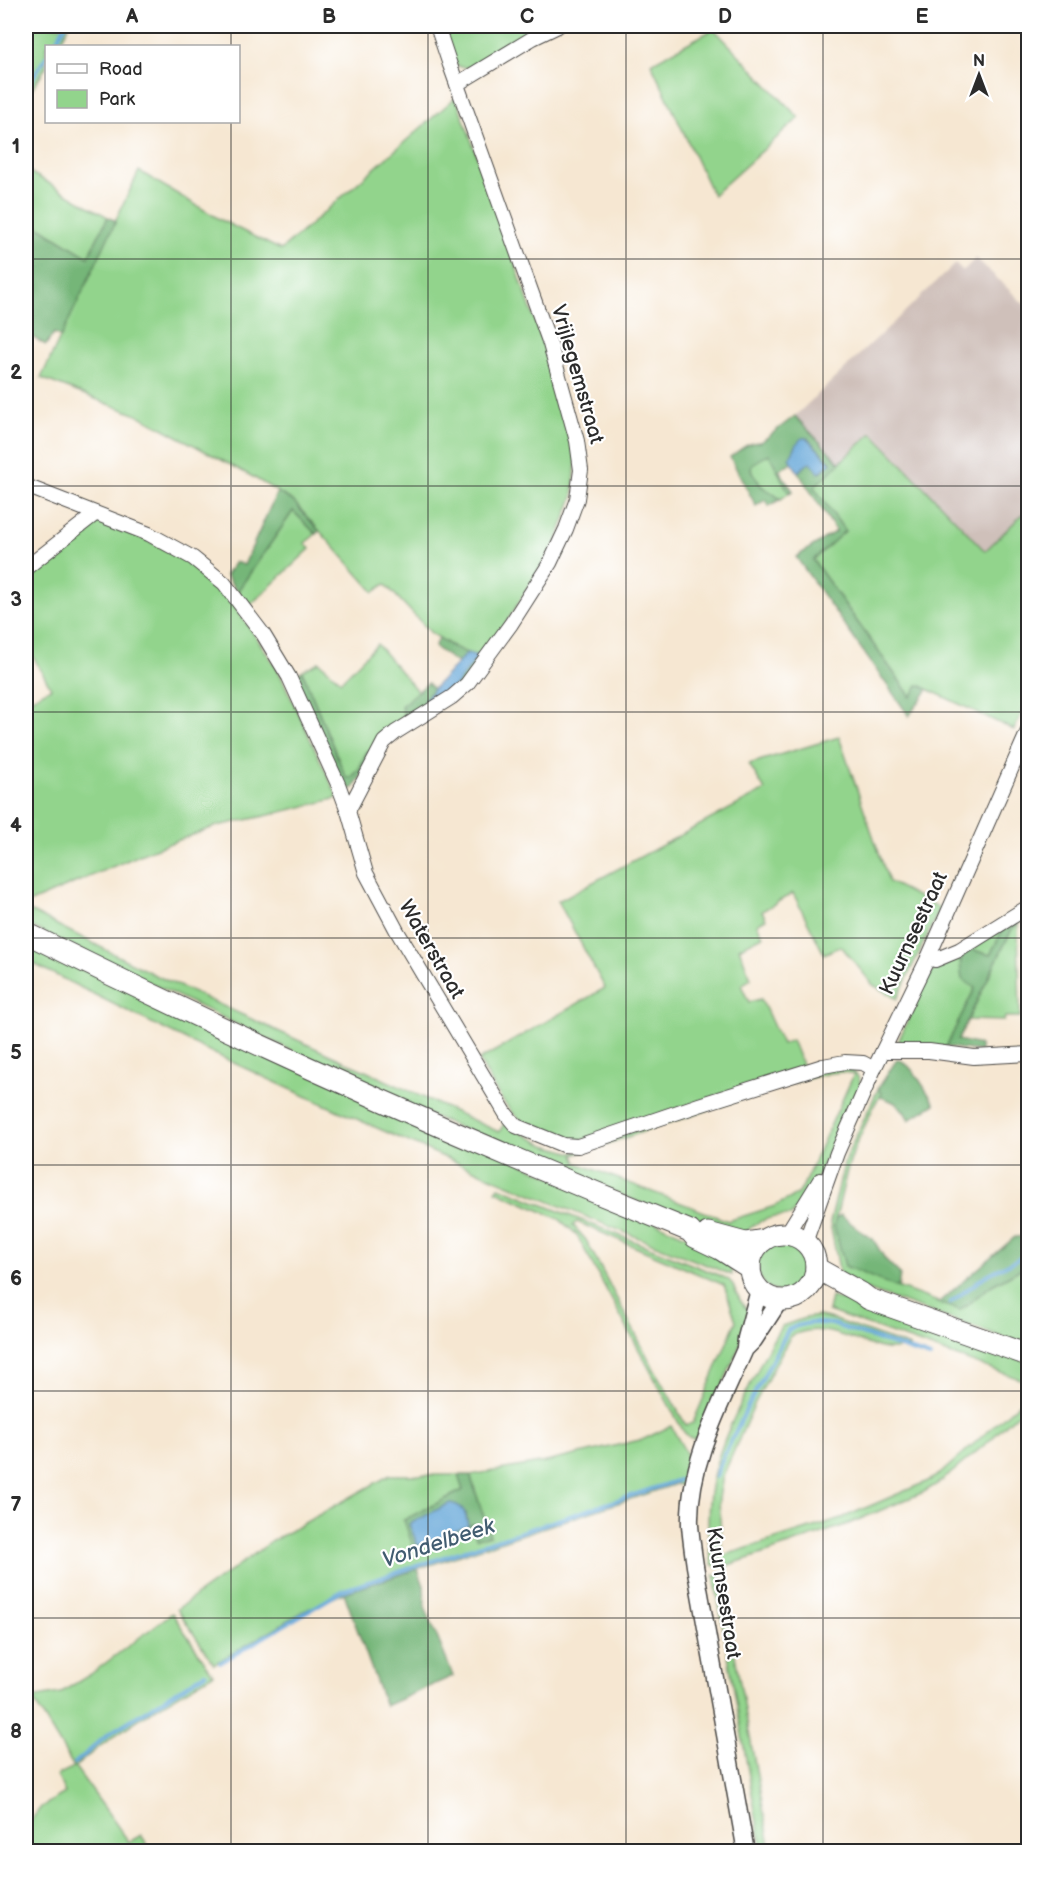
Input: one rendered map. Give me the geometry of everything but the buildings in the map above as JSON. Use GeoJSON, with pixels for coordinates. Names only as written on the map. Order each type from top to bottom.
{"type":"FeatureCollection","features":[{"type":"Feature","properties":{"kind":"main road"},"geometry":{"type":"LineString","coordinates":[[26,933],[157,998],[337,1082],[550,1175],[690,1231],[699,1231],[744,1243],[774,1236],[786,1235],[796,1238],[805,1244],[813,1255],[816,1268],[815,1276],[807,1290],[799,1296],[790,1300],[768,1297],[752,1280],[751,1258],[756,1248],[764,1240]]}},
{"type":"Feature","properties":{"kind":"main road"},"geometry":{"type":"LineString","coordinates":[[690,1231],[695,1237],[729,1254],[750,1268]]}},
{"type":"Feature","properties":{"kind":"main road"},"geometry":{"type":"LineString","coordinates":[[816,1268],[869,1299],[1029,1355]]}},
{"type":"Feature","properties":{"kind":"main road"},"geometry":{"type":"LineString","coordinates":[[807,1290],[828,1292],[859,1300],[869,1299]]}},
{"type":"Feature","properties":{"kind":"street","name":"Vrijlegemstraat"},"geometry":{"type":"LineString","coordinates":[[348,811],[384,742],[452,697],[466,684],[511,624],[549,563],[566,529],[576,499],[581,470],[577,441],[550,344],[437,26]]}},
{"type":"Feature","properties":{"kind":"street"},"geometry":{"type":"LineString","coordinates":[[457,84],[533,38],[558,26]]}},
{"type":"Feature","properties":{"kind":"street","name":"Waterstraat"},"geometry":{"type":"LineString","coordinates":[[26,486],[149,534],[184,553],[224,583],[263,634],[289,677],[338,784],[366,873],[397,931],[506,1114],[516,1125],[563,1145],[578,1146],[823,1066],[845,1062],[863,1063],[874,1069]]}},
{"type":"Feature","properties":{"kind":"street"},"geometry":{"type":"LineString","coordinates":[[26,568],[95,514]]}},
{"type":"Feature","properties":{"kind":"street","name":"Kuurnsestraat"},"geometry":{"type":"LineString","coordinates":[[805,1244],[837,1153],[874,1069],[928,958],[1029,732]]}},
{"type":"Feature","properties":{"kind":"street"},"geometry":{"type":"LineString","coordinates":[[928,958],[935,960],[959,950],[1029,907]]}},
{"type":"Feature","properties":{"kind":"street"},"geometry":{"type":"LineString","coordinates":[[883,1051],[929,1051],[974,1058],[1029,1054]]}},
{"type":"Feature","properties":{"kind":"street","name":"Kuurnsestraat"},"geometry":{"type":"LineString","coordinates":[[786,1235],[837,1153]]}},
{"type":"Feature","properties":{"kind":"street","name":"Kuurnsestraat"},"geometry":{"type":"LineString","coordinates":[[746,1851],[703,1618],[690,1525],[700,1459],[711,1425],[745,1349],[759,1290]]}},
{"type":"Feature","properties":{"kind":"street","name":"Kuurnsestraat"},"geometry":{"type":"LineString","coordinates":[[745,1349],[754,1340],[780,1300]]}},
{"type":"Feature","properties":{"kind":"shaded area"},"geometry":{"type":"Polygon","coordinates":[[[976,258],[1028,308],[1028,509],[986,552],[873,434],[840,463],[795,416],[955,264],[963,271],[976,258]]]}},
{"type":"Feature","properties":{"kind":"green space"},"geometry":{"type":"Polygon","coordinates":[[[26,26],[69,26],[59,45],[45,45],[45,69],[26,98],[26,26]]]}},
{"type":"Feature","properties":{"kind":"green space"},"geometry":{"type":"Polygon","coordinates":[[[441,26],[525,26],[531,35],[471,68],[460,67],[453,62],[441,26]]]}},
{"type":"Feature","properties":{"kind":"green space"},"geometry":{"type":"Polygon","coordinates":[[[714,29],[799,118],[713,195],[651,63],[714,29]]]}},
{"type":"Feature","properties":{"kind":"green space"},"geometry":{"type":"Polygon","coordinates":[[[456,97],[556,380],[576,461],[573,497],[556,543],[484,658],[462,652],[431,633],[385,584],[374,592],[293,501],[142,417],[41,378],[139,171],[221,220],[281,250],[456,97]]]}},
{"type":"Feature","properties":{"kind":"green space"},"geometry":{"type":"Polygon","coordinates":[[[26,170],[108,217],[88,257],[26,219],[26,170]]]}},
{"type":"Feature","properties":{"kind":"green space"},"geometry":{"type":"Polygon","coordinates":[[[108,217],[116,221],[61,337],[54,333],[46,345],[26,334],[26,219],[88,257],[108,217]]]}},
{"type":"Feature","properties":{"kind":"green space"},"geometry":{"type":"Polygon","coordinates":[[[795,416],[840,463],[814,487],[845,531],[813,560],[911,697],[918,685],[928,689],[909,716],[796,557],[836,531],[798,472],[810,462],[820,473],[831,462],[807,438],[789,458],[792,462],[779,470],[793,491],[789,493],[769,454],[752,464],[751,470],[761,486],[781,499],[769,506],[765,500],[756,506],[730,457],[749,444],[761,442],[795,416]]]}},
{"type":"Feature","properties":{"kind":"green space"},"geometry":{"type":"Polygon","coordinates":[[[872,433],[985,551],[1028,509],[1028,699],[1014,730],[919,685],[911,697],[813,560],[845,531],[813,487],[872,433]]]}},
{"type":"Feature","properties":{"kind":"green space"},"geometry":{"type":"Polygon","coordinates":[[[769,453],[789,493],[781,499],[761,486],[751,470],[752,464],[769,453]]]}},
{"type":"Feature","properties":{"kind":"green space"},"geometry":{"type":"Polygon","coordinates":[[[277,492],[293,501],[319,531],[316,534],[293,511],[237,592],[226,575],[235,562],[244,565],[277,492]]]}},
{"type":"Feature","properties":{"kind":"green space"},"geometry":{"type":"Polygon","coordinates":[[[293,511],[316,534],[305,543],[310,549],[248,607],[237,592],[293,511]]]}},
{"type":"Feature","properties":{"kind":"green space"},"geometry":{"type":"Polygon","coordinates":[[[97,520],[109,522],[189,560],[221,586],[277,668],[338,798],[217,826],[149,851],[26,904],[26,701],[51,688],[26,644],[26,574],[97,520]]]}},
{"type":"Feature","properties":{"kind":"green space"},"geometry":{"type":"Polygon","coordinates":[[[439,638],[467,653],[457,663],[436,648],[435,645],[439,638]]]}},
{"type":"Feature","properties":{"kind":"green space"},"geometry":{"type":"Polygon","coordinates":[[[377,644],[418,692],[401,706],[406,721],[374,754],[367,751],[359,769],[352,777],[346,778],[302,671],[319,662],[341,681],[377,644]]]}},
{"type":"Feature","properties":{"kind":"green space"},"geometry":{"type":"Polygon","coordinates":[[[478,656],[484,658],[464,683],[406,721],[401,706],[428,683],[433,689],[424,701],[462,677],[478,656]]]}},
{"type":"Feature","properties":{"kind":"green space"},"geometry":{"type":"Polygon","coordinates":[[[302,671],[346,778],[352,777],[359,769],[367,751],[374,754],[354,788],[348,789],[343,786],[295,675],[302,671]]]}},
{"type":"Feature","properties":{"kind":"green space"},"geometry":{"type":"Polygon","coordinates":[[[839,737],[889,882],[940,908],[897,999],[873,985],[841,946],[824,954],[793,893],[762,911],[766,919],[757,924],[763,936],[739,948],[751,979],[741,985],[749,1002],[761,999],[782,1044],[792,1040],[803,1067],[577,1142],[547,1134],[520,1120],[502,1100],[479,1060],[605,988],[558,901],[765,790],[749,764],[839,737]]]}},
{"type":"Feature","properties":{"kind":"green space"},"geometry":{"type":"Polygon","coordinates":[[[26,909],[155,975],[499,1132],[504,1124],[545,1145],[573,1153],[624,1134],[828,1068],[852,1069],[861,1084],[811,1190],[791,1216],[764,1220],[742,1237],[728,1236],[677,1218],[415,1109],[26,924],[26,909]],[[830,1073],[779,1086],[574,1155],[577,1163],[728,1221],[775,1206],[795,1196],[801,1190],[854,1074],[830,1073]]]}},
{"type":"Feature","properties":{"kind":"green space"},"geometry":{"type":"Polygon","coordinates":[[[1022,917],[1012,929],[958,1040],[980,1045],[980,1051],[946,1047],[975,988],[962,979],[960,966],[963,955],[970,949],[990,955],[1004,927],[1022,917]]]}},
{"type":"Feature","properties":{"kind":"green space"},"geometry":{"type":"Polygon","coordinates":[[[1018,923],[1020,1017],[1005,1017],[1004,1021],[968,1020],[1012,929],[1018,923]]]}},
{"type":"Feature","properties":{"kind":"green space"},"geometry":{"type":"Polygon","coordinates":[[[1004,927],[990,955],[970,949],[1004,927]]]}},
{"type":"Feature","properties":{"kind":"green space"},"geometry":{"type":"Polygon","coordinates":[[[26,944],[706,1245],[731,1263],[732,1275],[473,1170],[217,1055],[26,960],[26,944]]]}},
{"type":"Feature","properties":{"kind":"green space"},"geometry":{"type":"Polygon","coordinates":[[[964,953],[960,959],[962,978],[975,988],[946,1047],[898,1047],[898,1042],[928,976],[964,953]]]}},
{"type":"Feature","properties":{"kind":"green space"},"geometry":{"type":"Polygon","coordinates":[[[897,1059],[903,1061],[913,1071],[935,1104],[909,1120],[898,1105],[880,1097],[882,1093],[878,1089],[897,1059]]]}},
{"type":"Feature","properties":{"kind":"green space"},"geometry":{"type":"Polygon","coordinates":[[[878,1089],[883,1093],[876,1102],[855,1147],[834,1226],[845,1266],[960,1310],[992,1285],[1028,1265],[1028,1346],[865,1289],[840,1274],[830,1223],[845,1160],[878,1089]]]}},
{"type":"Feature","properties":{"kind":"green space"},"geometry":{"type":"Polygon","coordinates":[[[499,1187],[728,1279],[742,1303],[749,1310],[743,1338],[701,1435],[694,1439],[684,1432],[576,1234],[559,1219],[496,1191],[499,1187]],[[577,1222],[573,1225],[586,1240],[686,1425],[693,1423],[736,1321],[724,1285],[577,1222]]]}},
{"type":"Feature","properties":{"kind":"green space"},"geometry":{"type":"Polygon","coordinates":[[[841,1215],[873,1239],[885,1259],[900,1274],[898,1288],[845,1266],[834,1226],[836,1218],[841,1215]]]}},
{"type":"Feature","properties":{"kind":"green space"},"geometry":{"type":"Polygon","coordinates":[[[1028,1236],[1028,1265],[992,1285],[960,1310],[938,1303],[1015,1237],[1028,1236]]]}},
{"type":"Feature","properties":{"kind":"green space"},"geometry":{"type":"Polygon","coordinates":[[[783,1242],[797,1246],[804,1253],[808,1267],[804,1281],[797,1288],[783,1292],[769,1288],[762,1281],[758,1267],[762,1253],[769,1246],[783,1242]]]}},
{"type":"Feature","properties":{"kind":"green space"},"geometry":{"type":"Polygon","coordinates":[[[831,1297],[860,1304],[1028,1362],[1028,1382],[828,1311],[831,1297]]]}},
{"type":"Feature","properties":{"kind":"green space"},"geometry":{"type":"Polygon","coordinates":[[[819,1316],[910,1347],[886,1349],[838,1334],[814,1330],[790,1337],[755,1403],[723,1476],[719,1498],[722,1556],[842,1518],[928,1481],[940,1474],[1026,1397],[1028,1404],[942,1481],[924,1492],[851,1523],[769,1552],[716,1567],[712,1564],[708,1514],[710,1491],[721,1449],[769,1346],[782,1326],[819,1316]]]}},
{"type":"Feature","properties":{"kind":"green space"},"geometry":{"type":"Polygon","coordinates":[[[671,1426],[690,1460],[684,1486],[676,1484],[344,1593],[304,1611],[214,1664],[177,1609],[274,1540],[390,1475],[458,1475],[463,1490],[404,1520],[473,1523],[490,1536],[470,1475],[546,1462],[644,1439],[671,1426]]]}},
{"type":"Feature","properties":{"kind":"green space"},"geometry":{"type":"Polygon","coordinates":[[[458,1475],[470,1475],[490,1536],[476,1538],[473,1524],[468,1526],[466,1513],[409,1524],[418,1546],[413,1547],[404,1520],[463,1490],[458,1475]]]}},
{"type":"Feature","properties":{"kind":"green space"},"geometry":{"type":"Polygon","coordinates":[[[418,1569],[424,1586],[425,1607],[453,1676],[385,1706],[344,1593],[418,1569]]]}},
{"type":"Feature","properties":{"kind":"green space"},"geometry":{"type":"Polygon","coordinates":[[[720,1574],[771,1851],[764,1851],[758,1828],[714,1575],[720,1574]]]}},
{"type":"Feature","properties":{"kind":"green space"},"geometry":{"type":"Polygon","coordinates":[[[172,1613],[213,1674],[124,1729],[75,1767],[129,1842],[141,1835],[152,1851],[135,1851],[133,1848],[129,1852],[26,1851],[26,1827],[41,1807],[65,1793],[57,1775],[74,1767],[32,1698],[60,1693],[91,1674],[172,1613]]]}},
{"type":"Feature","properties":{"kind":"green space"},"geometry":{"type":"Polygon","coordinates":[[[26,1691],[32,1698],[26,1701],[26,1691]]]}},
{"type":"Feature","properties":{"kind":"water"},"geometry":{"type":"Polygon","coordinates":[[[802,438],[807,438],[831,463],[819,473],[810,462],[798,472],[789,458],[802,438]]]}},
{"type":"Feature","properties":{"kind":"water"},"geometry":{"type":"Polygon","coordinates":[[[467,653],[478,656],[462,678],[449,692],[426,704],[424,702],[433,689],[467,653]]]}},
{"type":"Feature","properties":{"kind":"water"},"geometry":{"type":"Polygon","coordinates":[[[450,1503],[464,1510],[468,1526],[418,1546],[409,1524],[450,1503]]]}},
{"type":"Feature","properties":{"kind":"waterway"},"geometry":{"type":"LineString","coordinates":[[54,45],[65,26]]}},
{"type":"Feature","properties":{"kind":"waterway"},"geometry":{"type":"LineString","coordinates":[[26,88],[45,59]]}},
{"type":"Feature","properties":{"kind":"waterway","name":"Vondelbeek"},"geometry":{"type":"LineString","coordinates":[[950,1303],[985,1276],[1028,1254]]}},
{"type":"Feature","properties":{"kind":"waterway","name":"Vondelbeek"},"geometry":{"type":"LineString","coordinates":[[716,1477],[748,1406],[788,1330],[810,1323],[832,1324],[930,1357]]}},
{"type":"Feature","properties":{"kind":"waterway","name":"Vondelbeek"},"geometry":{"type":"LineString","coordinates":[[220,1663],[344,1590],[679,1480]]}},
{"type":"Feature","properties":{"kind":"waterway","name":"Vondelbeek"},"geometry":{"type":"LineString","coordinates":[[75,1763],[110,1733],[206,1673]]}}]}
